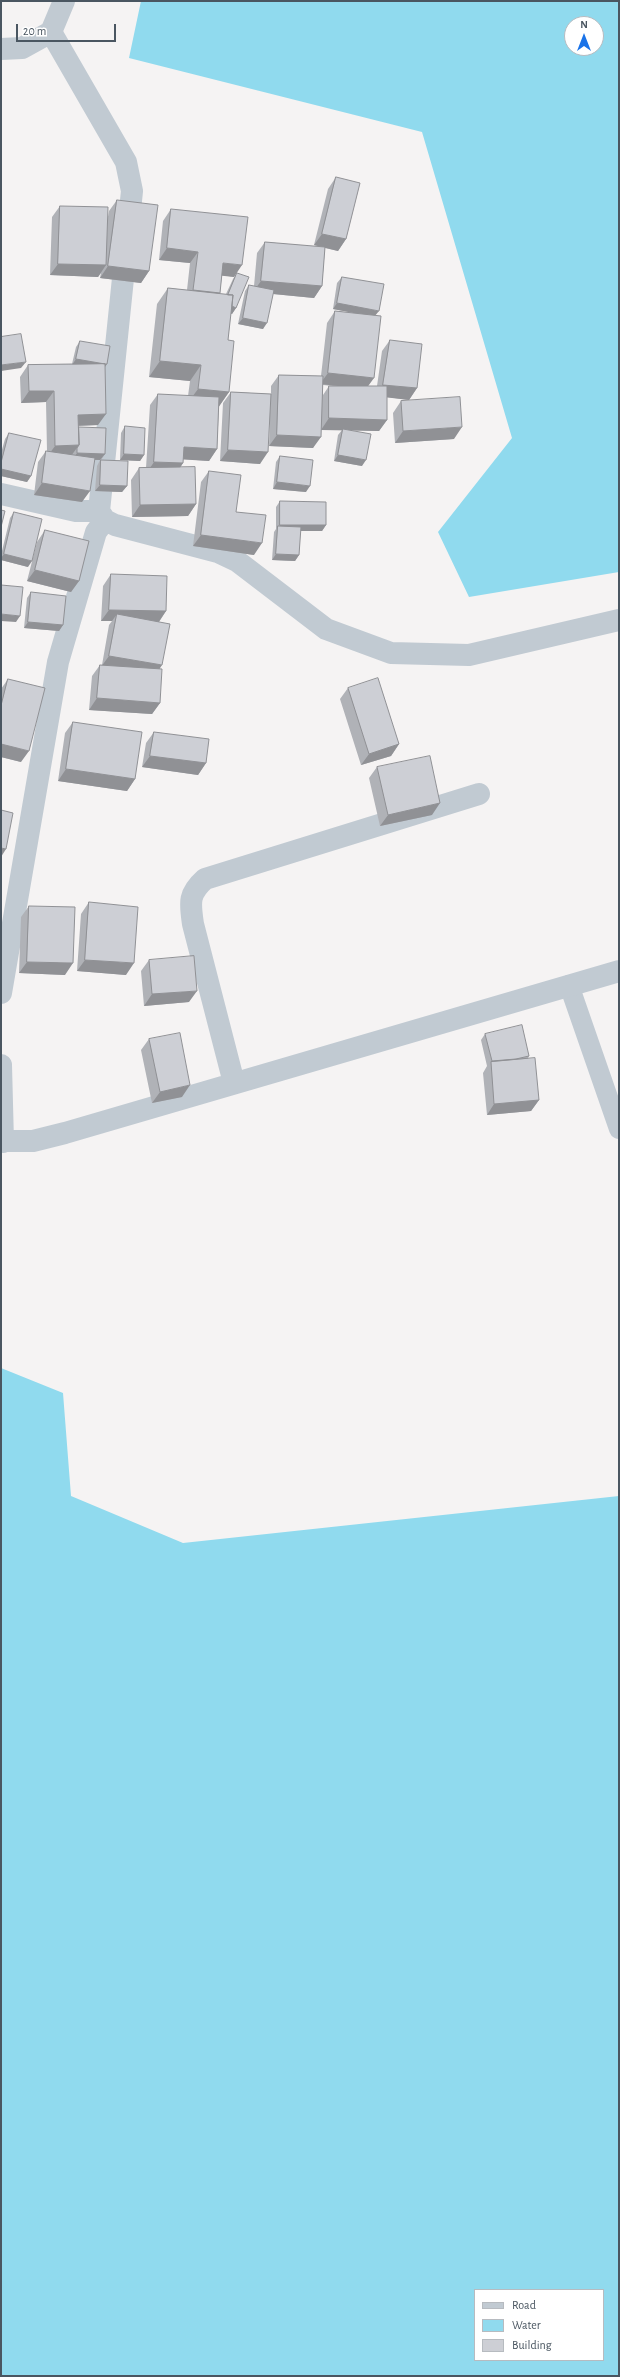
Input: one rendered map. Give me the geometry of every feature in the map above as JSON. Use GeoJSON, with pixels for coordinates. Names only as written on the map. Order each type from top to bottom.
{"type":"FeatureCollection","features":[{"type":"Feature","properties":{"kind":"street"},"geometry":{"type":"LineString","coordinates":[[1,49],[22,48],[51,32],[64,1]]}},
{"type":"Feature","properties":{"kind":"street"},"geometry":{"type":"LineString","coordinates":[[1,993],[58,662],[102,515],[132,191],[126,162],[51,32]]}},
{"type":"Feature","properties":{"kind":"street"},"geometry":{"type":"LineString","coordinates":[[1,494],[76,511],[102,515],[115,525],[218,552],[237,561],[326,629],[391,653],[469,655],[619,620]]}},
{"type":"Feature","properties":{"kind":"street"},"geometry":{"type":"LineString","coordinates":[[234,1084],[193,924],[190,903],[194,888],[205,879],[479,794]]}},
{"type":"Feature","properties":{"kind":"street"},"geometry":{"type":"LineString","coordinates":[[1,1065],[2,1141],[33,1141],[234,1084],[619,971]]}},
{"type":"Feature","properties":{"kind":"lane"},"geometry":{"type":"LineString","coordinates":[[569,985],[619,1129]]}},
{"type":"Feature","properties":{"kind":"water"},"geometry":{"type":"Polygon","coordinates":[[[141,1],[619,1],[619,572],[469,597],[438,532],[512,438],[422,132],[129,58],[141,1]]]}},
{"type":"Feature","properties":{"kind":"water"},"geometry":{"type":"Polygon","coordinates":[[[1,1368],[63,1393],[71,1496],[183,1543],[619,1496],[619,2376],[1,2376],[1,1368]]]}},
{"type":"Feature","properties":{"kind":"building"},"geometry":{"type":"Polygon","coordinates":[[[336,177],[360,183],[346,239],[322,234],[336,177]]]}},
{"type":"Feature","properties":{"kind":"building"},"geometry":{"type":"Polygon","coordinates":[[[117,200],[158,205],[149,271],[108,266],[117,200]]]}},
{"type":"Feature","properties":{"kind":"building"},"geometry":{"type":"Polygon","coordinates":[[[60,206],[108,207],[106,265],[58,264],[60,206]]]}},
{"type":"Feature","properties":{"kind":"building"},"geometry":{"type":"Polygon","coordinates":[[[171,209],[248,217],[242,265],[223,263],[220,293],[193,290],[198,252],[167,248],[171,209]]]}},
{"type":"Feature","properties":{"kind":"building"},"geometry":{"type":"Polygon","coordinates":[[[265,242],[325,247],[322,286],[261,281],[265,242]]]}},
{"type":"Feature","properties":{"kind":"building"},"geometry":{"type":"Polygon","coordinates":[[[237,273],[249,277],[236,308],[232,306],[233,295],[228,295],[237,273]]]}},
{"type":"Feature","properties":{"kind":"building"},"geometry":{"type":"Polygon","coordinates":[[[342,277],[384,284],[379,311],[337,303],[342,277]]]}},
{"type":"Feature","properties":{"kind":"building"},"geometry":{"type":"Polygon","coordinates":[[[249,285],[274,290],[267,323],[243,318],[249,285]]]}},
{"type":"Feature","properties":{"kind":"building"},"geometry":{"type":"Polygon","coordinates":[[[168,288],[233,295],[228,340],[234,341],[229,392],[198,389],[201,365],[160,361],[168,288]]]}},
{"type":"Feature","properties":{"kind":"building"},"geometry":{"type":"Polygon","coordinates":[[[335,311],[381,316],[374,378],[328,373],[335,311]]]}},
{"type":"Feature","properties":{"kind":"building"},"geometry":{"type":"Polygon","coordinates":[[[21,334],[26,362],[1,365],[1,337],[21,334]]]}},
{"type":"Feature","properties":{"kind":"building"},"geometry":{"type":"Polygon","coordinates":[[[390,340],[422,344],[417,388],[383,385],[390,340]]]}},
{"type":"Feature","properties":{"kind":"building"},"geometry":{"type":"Polygon","coordinates":[[[80,341],[110,346],[107,364],[76,359],[80,341]]]}},
{"type":"Feature","properties":{"kind":"building"},"geometry":{"type":"Polygon","coordinates":[[[105,364],[106,414],[78,415],[79,445],[55,446],[54,391],[29,391],[28,365],[105,364]]]}},
{"type":"Feature","properties":{"kind":"building"},"geometry":{"type":"Polygon","coordinates":[[[279,375],[323,376],[321,437],[277,435],[279,375]]]}},
{"type":"Feature","properties":{"kind":"building"},"geometry":{"type":"Polygon","coordinates":[[[329,386],[387,386],[387,420],[329,418],[329,386]]]}},
{"type":"Feature","properties":{"kind":"building"},"geometry":{"type":"Polygon","coordinates":[[[231,392],[271,394],[268,452],[228,450],[231,392]]]}},
{"type":"Feature","properties":{"kind":"building"},"geometry":{"type":"Polygon","coordinates":[[[158,394],[219,397],[217,449],[184,447],[183,463],[154,462],[158,394]]]}},
{"type":"Feature","properties":{"kind":"building"},"geometry":{"type":"Polygon","coordinates":[[[460,397],[462,427],[403,431],[401,401],[460,397]]]}},
{"type":"Feature","properties":{"kind":"building"},"geometry":{"type":"Polygon","coordinates":[[[125,426],[145,428],[144,455],[124,454],[125,426]]]}},
{"type":"Feature","properties":{"kind":"building"},"geometry":{"type":"Polygon","coordinates":[[[79,427],[106,428],[105,454],[77,453],[77,448],[79,445],[79,427]]]}},
{"type":"Feature","properties":{"kind":"building"},"geometry":{"type":"Polygon","coordinates":[[[343,429],[371,434],[366,460],[338,455],[343,429]]]}},
{"type":"Feature","properties":{"kind":"building"},"geometry":{"type":"Polygon","coordinates":[[[9,433],[41,440],[31,476],[1,469],[1,463],[9,433]]]}},
{"type":"Feature","properties":{"kind":"building"},"geometry":{"type":"Polygon","coordinates":[[[46,451],[95,458],[90,491],[42,483],[46,451]]]}},
{"type":"Feature","properties":{"kind":"building"},"geometry":{"type":"Polygon","coordinates":[[[280,456],[313,460],[310,486],[277,482],[280,456]]]}},
{"type":"Feature","properties":{"kind":"building"},"geometry":{"type":"Polygon","coordinates":[[[101,460],[128,461],[127,486],[100,485],[101,460]]]}},
{"type":"Feature","properties":{"kind":"building"},"geometry":{"type":"Polygon","coordinates":[[[195,467],[196,504],[140,505],[139,468],[195,467]]]}},
{"type":"Feature","properties":{"kind":"building"},"geometry":{"type":"Polygon","coordinates":[[[209,471],[241,475],[236,512],[266,515],[262,543],[201,535],[209,471]]]}},
{"type":"Feature","properties":{"kind":"building"},"geometry":{"type":"Polygon","coordinates":[[[280,501],[326,502],[326,525],[280,525],[280,501]]]}},
{"type":"Feature","properties":{"kind":"building"},"geometry":{"type":"Polygon","coordinates":[[[1,510],[5,511],[1,527],[1,510]]]}},
{"type":"Feature","properties":{"kind":"building"},"geometry":{"type":"Polygon","coordinates":[[[14,512],[42,519],[32,561],[4,554],[14,512]]]}},
{"type":"Feature","properties":{"kind":"building"},"geometry":{"type":"Polygon","coordinates":[[[278,526],[301,527],[299,555],[276,554],[278,526]]]}},
{"type":"Feature","properties":{"kind":"building"},"geometry":{"type":"Polygon","coordinates":[[[45,530],[89,541],[79,581],[35,570],[45,530]]]}},
{"type":"Feature","properties":{"kind":"building"},"geometry":{"type":"Polygon","coordinates":[[[111,574],[167,576],[166,611],[109,610],[111,574]]]}},
{"type":"Feature","properties":{"kind":"building"},"geometry":{"type":"Polygon","coordinates":[[[1,585],[23,587],[20,616],[1,614],[1,585]]]}},
{"type":"Feature","properties":{"kind":"building"},"geometry":{"type":"Polygon","coordinates":[[[31,592],[66,596],[63,625],[28,622],[31,592]]]}},
{"type":"Feature","properties":{"kind":"building"},"geometry":{"type":"Polygon","coordinates":[[[117,614],[170,624],[162,665],[109,656],[117,614]]]}},
{"type":"Feature","properties":{"kind":"building"},"geometry":{"type":"Polygon","coordinates":[[[100,665],[162,669],[160,703],[97,698],[100,665]]]}},
{"type":"Feature","properties":{"kind":"building"},"geometry":{"type":"Polygon","coordinates":[[[378,678],[399,744],[369,754],[348,688],[378,678]]]}},
{"type":"Feature","properties":{"kind":"building"},"geometry":{"type":"Polygon","coordinates":[[[8,679],[45,688],[29,751],[1,744],[1,706],[8,679]]]}},
{"type":"Feature","properties":{"kind":"building"},"geometry":{"type":"Polygon","coordinates":[[[73,722],[142,732],[135,779],[66,769],[73,722]]]}},
{"type":"Feature","properties":{"kind":"building"},"geometry":{"type":"Polygon","coordinates":[[[154,732],[209,739],[206,763],[150,756],[154,732]]]}},
{"type":"Feature","properties":{"kind":"building"},"geometry":{"type":"Polygon","coordinates":[[[430,756],[440,803],[388,815],[377,767],[430,756]]]}},
{"type":"Feature","properties":{"kind":"building"},"geometry":{"type":"Polygon","coordinates":[[[1,810],[13,813],[6,849],[1,848],[1,810]]]}},
{"type":"Feature","properties":{"kind":"building"},"geometry":{"type":"Polygon","coordinates":[[[89,902],[138,907],[134,963],[85,960],[89,902]]]}},
{"type":"Feature","properties":{"kind":"building"},"geometry":{"type":"Polygon","coordinates":[[[29,906],[75,907],[73,963],[27,962],[29,906]]]}},
{"type":"Feature","properties":{"kind":"building"},"geometry":{"type":"Polygon","coordinates":[[[194,956],[197,991],[152,994],[149,960],[194,956]]]}},
{"type":"Feature","properties":{"kind":"building"},"geometry":{"type":"Polygon","coordinates":[[[522,1025],[529,1056],[516,1059],[492,1061],[485,1034],[522,1025]]]}},
{"type":"Feature","properties":{"kind":"building"},"geometry":{"type":"Polygon","coordinates":[[[180,1033],[190,1085],[160,1092],[149,1039],[180,1033]]]}},
{"type":"Feature","properties":{"kind":"building"},"geometry":{"type":"Polygon","coordinates":[[[535,1058],[539,1100],[494,1104],[491,1062],[535,1058]]]}}]}
